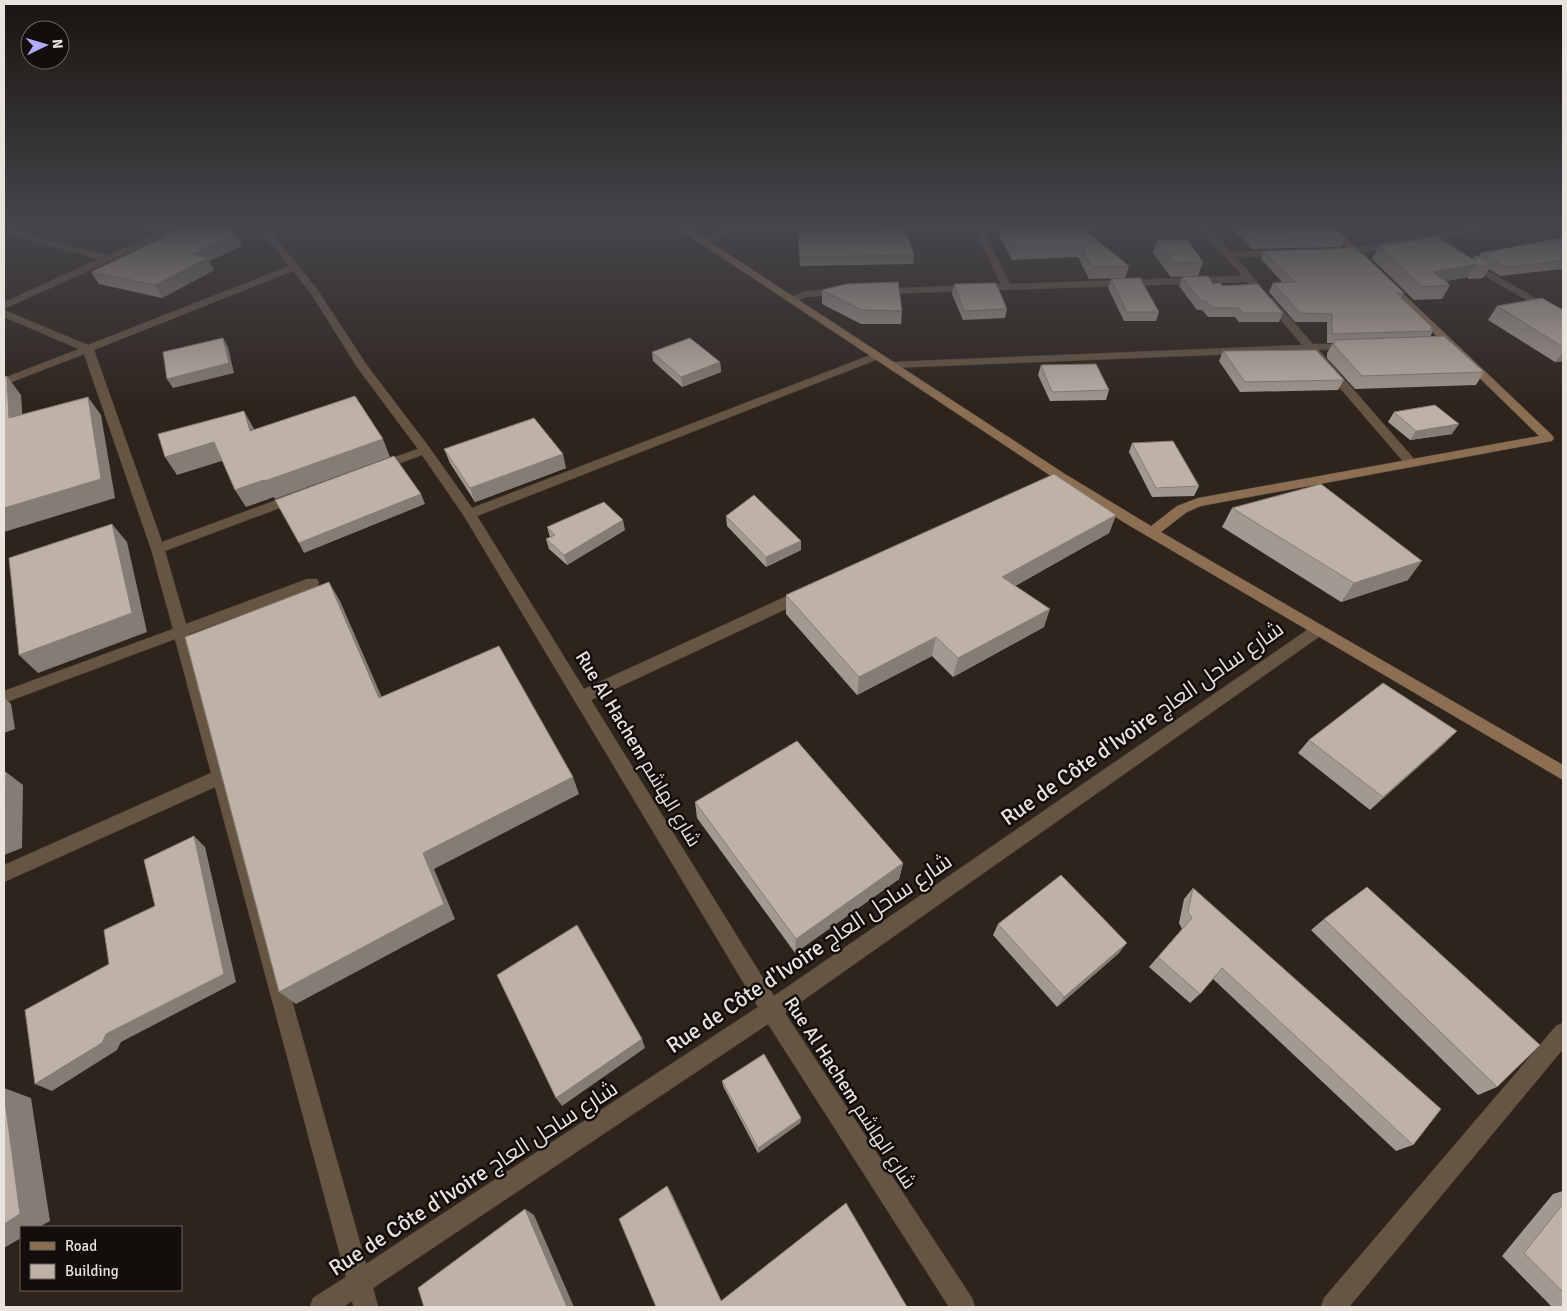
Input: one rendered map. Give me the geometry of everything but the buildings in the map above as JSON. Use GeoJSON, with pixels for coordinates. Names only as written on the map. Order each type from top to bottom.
{"type":"FeatureCollection","features":[{"type":"Feature","properties":{"kind":"street"},"geometry":{"type":"LineString","coordinates":[[4,306],[47,286]]}},
{"type":"Feature","properties":{"kind":"street"},"geometry":{"type":"LineString","coordinates":[[4,382],[246,286]]}},
{"type":"Feature","properties":{"kind":"street","name":"Rue Al Hachem شارع الهاشم"},"geometry":{"type":"LineString","coordinates":[[310,286],[361,365],[425,450],[469,514],[771,1010],[963,1307]]}},
{"type":"Feature","properties":{"kind":"street"},"geometry":{"type":"LineString","coordinates":[[770,286],[1061,477],[1563,773]]}},
{"type":"Feature","properties":{"kind":"street"},"geometry":{"type":"LineString","coordinates":[[868,292],[1032,286]]}},
{"type":"Feature","properties":{"kind":"street"},"geometry":{"type":"LineString","coordinates":[[1256,286],[1411,463]]}},
{"type":"Feature","properties":{"kind":"street"},"geometry":{"type":"LineString","coordinates":[[1152,532],[1182,509],[1198,502],[1548,438],[1391,286]]}},
{"type":"Feature","properties":{"kind":"street"},"geometry":{"type":"LineString","coordinates":[[1508,286],[1563,318]]}},
{"type":"Feature","properties":{"kind":"street"},"geometry":{"type":"LineString","coordinates":[[791,300],[805,294],[848,292]]}},
{"type":"Feature","properties":{"kind":"street"},"geometry":{"type":"LineString","coordinates":[[4,313],[88,349],[158,549],[219,777],[366,1307]]}},
{"type":"Feature","properties":{"kind":"street"},"geometry":{"type":"LineString","coordinates":[[1430,344],[1450,343]]}},
{"type":"Feature","properties":{"kind":"street"},"geometry":{"type":"LineString","coordinates":[[891,365],[1360,346]]}},
{"type":"Feature","properties":{"kind":"street"},"geometry":{"type":"LineString","coordinates":[[469,514],[877,356]]}},
{"type":"Feature","properties":{"kind":"street"},"geometry":{"type":"LineString","coordinates":[[362,473],[425,450]]}},
{"type":"Feature","properties":{"kind":"street"},"geometry":{"type":"LineString","coordinates":[[1043,485],[1061,477]]}},
{"type":"Feature","properties":{"kind":"street"},"geometry":{"type":"LineString","coordinates":[[158,549],[308,493]]}},
{"type":"Feature","properties":{"kind":"street"},"geometry":{"type":"LineString","coordinates":[[4,696],[312,583]]}},
{"type":"Feature","properties":{"kind":"street"},"geometry":{"type":"LineString","coordinates":[[582,697],[817,589]]}},
{"type":"Feature","properties":{"kind":"street","name":"Rue de Côte d'Ivoire شارع ساحل العاج"},"geometry":{"type":"LineString","coordinates":[[322,1307],[771,1010],[1318,630]]}},
{"type":"Feature","properties":{"kind":"street"},"geometry":{"type":"LineString","coordinates":[[4,874],[219,777]]}},
{"type":"Feature","properties":{"kind":"street"},"geometry":{"type":"LineString","coordinates":[[1333,1307],[1563,1034]]}}]}
